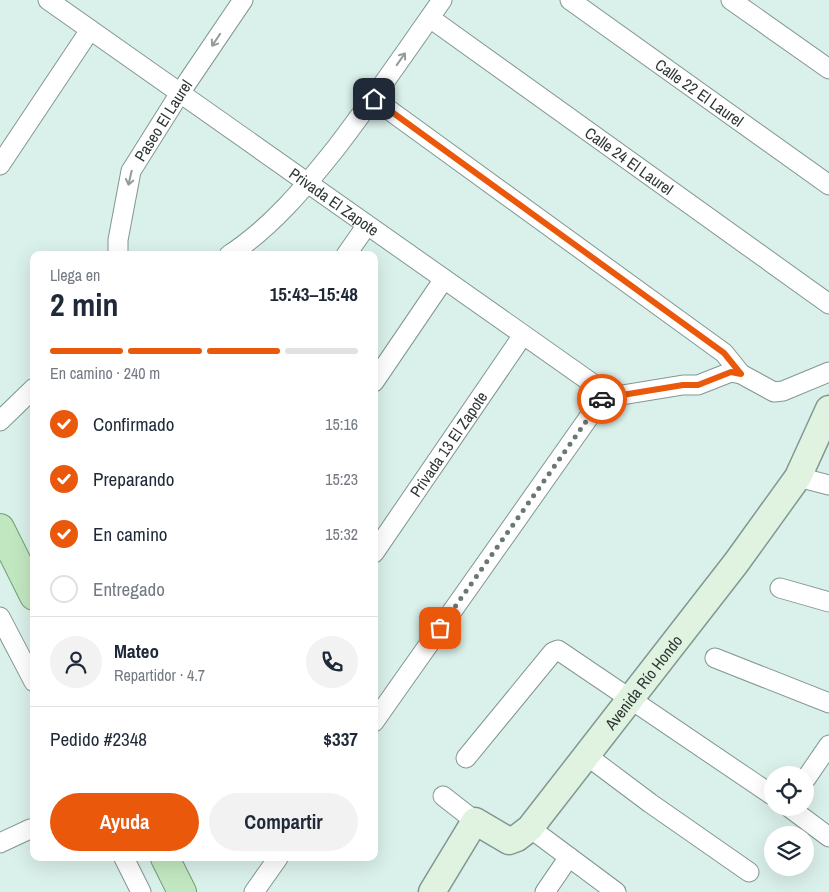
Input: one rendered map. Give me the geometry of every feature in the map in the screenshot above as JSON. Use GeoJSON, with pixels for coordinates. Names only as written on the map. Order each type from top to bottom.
{"type":"FeatureCollection","features":[{"type":"Feature","properties":{"kind":"main road","name":"Avenida Río Hondo"},"geometry":{"type":"LineString","coordinates":[[475,821],[509,840],[517,838],[530,828],[736,563],[798,477],[829,409]]}},
{"type":"Feature","properties":{"kind":"main road"},"geometry":{"type":"LineString","coordinates":[[0,528],[30,588]]}},
{"type":"Feature","properties":{"kind":"main road"},"geometry":{"type":"LineString","coordinates":[[432,892],[475,821]]}},
{"type":"Feature","properties":{"kind":"main road"},"geometry":{"type":"LineString","coordinates":[[166,861],[182,892]]}},
{"type":"Feature","properties":{"kind":"street","name":"Privada El Zapote"},"geometry":{"type":"LineString","coordinates":[[48,0],[523,335],[614,394]]}},
{"type":"Feature","properties":{"kind":"street","name":"Paseo El Laurel"},"geometry":{"type":"LineString","coordinates":[[118,251],[118,240],[131,171],[180,93],[243,0]]}},
{"type":"Feature","properties":{"kind":"street"},"geometry":{"type":"LineString","coordinates":[[235,251],[250,242],[307,184],[374,99],[442,0]]}},
{"type":"Feature","properties":{"kind":"street","name":"Calle 22 El Laurel"},"geometry":{"type":"LineString","coordinates":[[570,0],[829,185]]}},
{"type":"Feature","properties":{"kind":"street"},"geometry":{"type":"LineString","coordinates":[[731,0],[829,69]]}},
{"type":"Feature","properties":{"kind":"street","name":"Calle 24 El Laurel"},"geometry":{"type":"LineString","coordinates":[[430,18],[829,304]]}},
{"type":"Feature","properties":{"kind":"street"},"geometry":{"type":"LineString","coordinates":[[0,165],[90,30]]}},
{"type":"Feature","properties":{"kind":"street"},"geometry":{"type":"LineString","coordinates":[[374,99],[724,353],[741,374]]}},
{"type":"Feature","properties":{"kind":"street"},"geometry":{"type":"LineString","coordinates":[[349,251],[367,225]]}},
{"type":"Feature","properties":{"kind":"street"},"geometry":{"type":"LineString","coordinates":[[378,376],[444,279]]}},
{"type":"Feature","properties":{"kind":"street","name":"Privada 13 El Zapote"},"geometry":{"type":"LineString","coordinates":[[378,546],[523,335]]}},
{"type":"Feature","properties":{"kind":"street"},"geometry":{"type":"LineString","coordinates":[[378,717],[614,394],[683,385],[698,385],[731,372],[741,374],[774,392],[783,391],[829,372]]}},
{"type":"Feature","properties":{"kind":"street"},"geometry":{"type":"LineString","coordinates":[[0,421],[30,392]]}},
{"type":"Feature","properties":{"kind":"street"},"geometry":{"type":"LineString","coordinates":[[798,477],[829,485]]}},
{"type":"Feature","properties":{"kind":"street"},"geometry":{"type":"LineString","coordinates":[[780,588],[829,602]]}},
{"type":"Feature","properties":{"kind":"street"},"geometry":{"type":"LineString","coordinates":[[0,617],[30,674]]}},
{"type":"Feature","properties":{"kind":"street"},"geometry":{"type":"LineString","coordinates":[[466,758],[554,652],[558,650],[764,790]]}},
{"type":"Feature","properties":{"kind":"street"},"geometry":{"type":"LineString","coordinates":[[715,658],[829,703]]}},
{"type":"Feature","properties":{"kind":"street"},"geometry":{"type":"LineString","coordinates":[[814,767],[829,745]]}},
{"type":"Feature","properties":{"kind":"street"},"geometry":{"type":"LineString","coordinates":[[586,755],[650,803],[749,872]]}},
{"type":"Feature","properties":{"kind":"street"},"geometry":{"type":"LineString","coordinates":[[443,796],[475,821]]}},
{"type":"Feature","properties":{"kind":"street"},"geometry":{"type":"LineString","coordinates":[[801,816],[829,837]]}},
{"type":"Feature","properties":{"kind":"street"},"geometry":{"type":"LineString","coordinates":[[0,843],[30,828]]}},
{"type":"Feature","properties":{"kind":"street"},"geometry":{"type":"LineString","coordinates":[[530,828],[616,892]]}},
{"type":"Feature","properties":{"kind":"street"},"geometry":{"type":"LineString","coordinates":[[545,892],[569,857]]}},
{"type":"Feature","properties":{"kind":"street"},"geometry":{"type":"LineString","coordinates":[[126,861],[141,892]]}},
{"type":"Feature","properties":{"kind":"street"},"geometry":{"type":"LineString","coordinates":[[254,892],[276,861]]}},
{"type":"Feature","properties":{"kind":"way so far"},"geometry":{"type":"LineString","coordinates":[[440,628],[602,399]]}},
{"type":"Feature","properties":{"kind":"route"},"geometry":{"type":"LineString","coordinates":[[374,99],[724,353],[741,374],[731,372],[698,385],[683,385],[622,395],[606,394],[602,399]]}}]}
